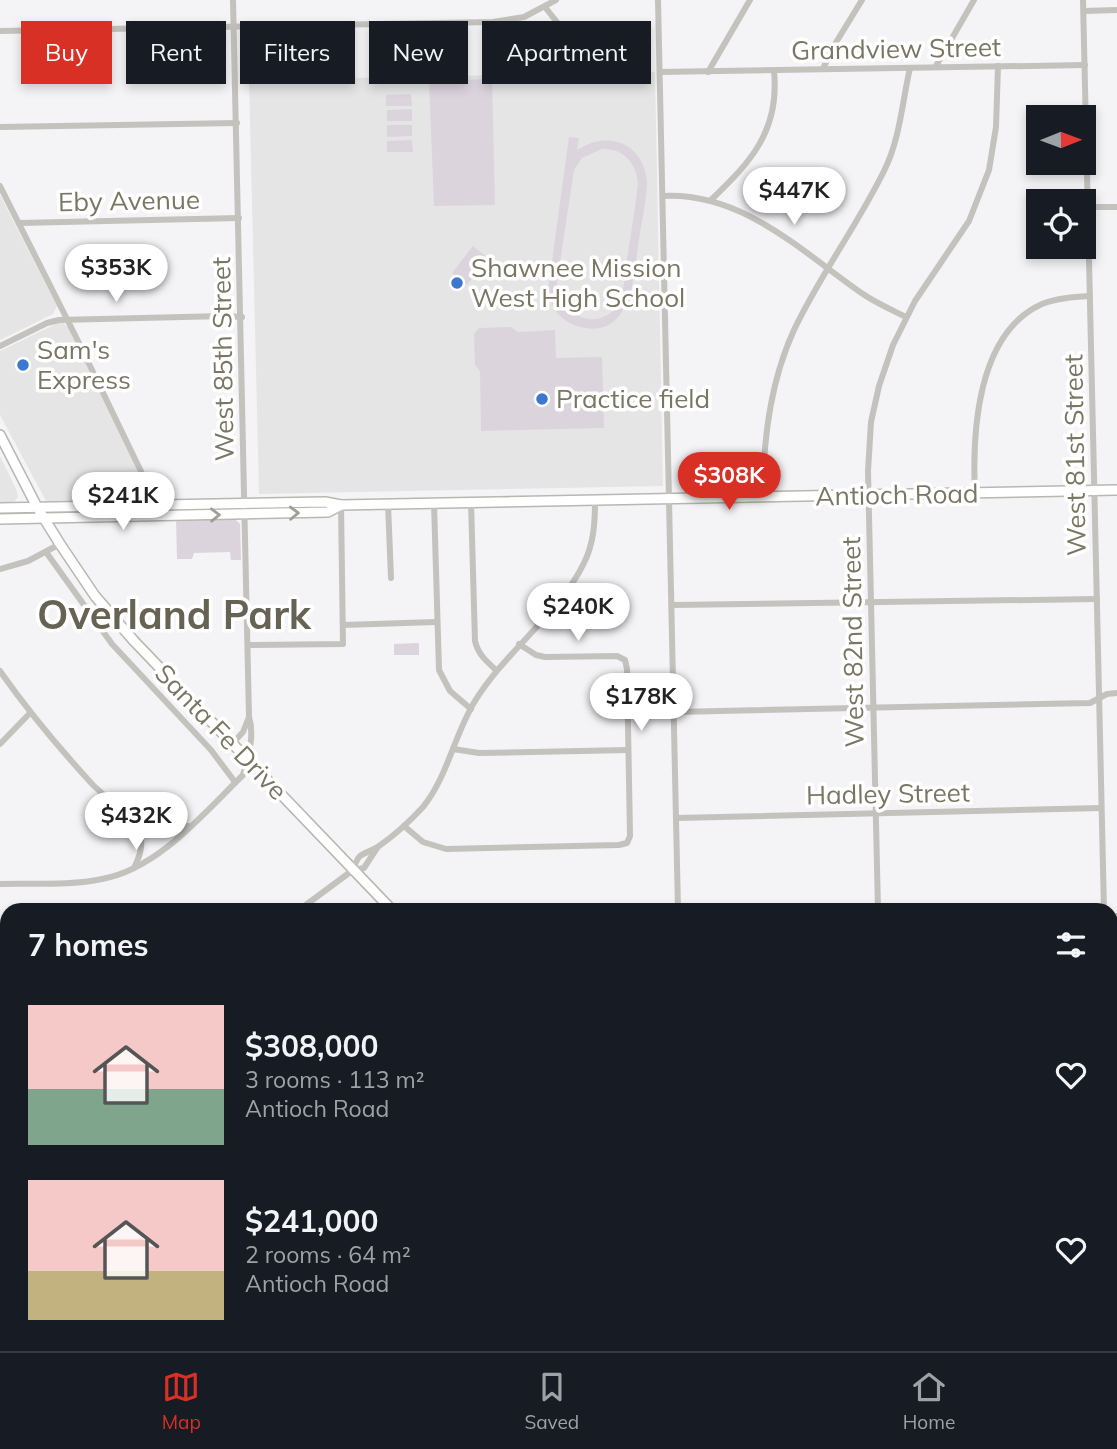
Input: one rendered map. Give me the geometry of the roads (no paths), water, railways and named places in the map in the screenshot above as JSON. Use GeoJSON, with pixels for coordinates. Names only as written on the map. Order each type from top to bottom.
{"type":"FeatureCollection","features":[{"type":"Feature","properties":{"kind":"main road","name":"Santa Fe Drive"},"geometry":{"type":"LineString","coordinates":[[0,435],[37,508],[95,596],[134,641],[385,903]]}},
{"type":"Feature","properties":{"kind":"main road","name":"Antioch Road"},"geometry":{"type":"LineString","coordinates":[[0,508],[326,502],[341,505],[1117,490]]}},
{"type":"Feature","properties":{"kind":"main road","name":"Antioch Road"},"geometry":{"type":"LineString","coordinates":[[0,519],[328,512],[341,505]]}},
{"type":"Feature","properties":{"kind":"street","name":"West 85th Street"},"geometry":{"type":"LineString","coordinates":[[233,0],[251,726],[247,760]]}},
{"type":"Feature","properties":{"kind":"street"},"geometry":{"type":"LineString","coordinates":[[0,31],[493,22],[524,17],[556,0]]}},
{"type":"Feature","properties":{"kind":"street"},"geometry":{"type":"LineString","coordinates":[[658,0],[678,903]]}},
{"type":"Feature","properties":{"kind":"street"},"geometry":{"type":"LineString","coordinates":[[708,72],[750,0]]}},
{"type":"Feature","properties":{"kind":"street"},"geometry":{"type":"LineString","coordinates":[[823,69],[862,0]]}},
{"type":"Feature","properties":{"kind":"street"},"geometry":{"type":"LineString","coordinates":[[936,66],[974,0]]}},
{"type":"Feature","properties":{"kind":"street","name":"West 81st Street"},"geometry":{"type":"LineString","coordinates":[[1083,0],[1087,189]]}},
{"type":"Feature","properties":{"kind":"street"},"geometry":{"type":"LineString","coordinates":[[545,7],[556,21]]}},
{"type":"Feature","properties":{"kind":"street"},"geometry":{"type":"LineString","coordinates":[[1084,10],[1117,10]]}},
{"type":"Feature","properties":{"kind":"street","name":"Grandview Street"},"geometry":{"type":"LineString","coordinates":[[660,72],[1084,65]]}},
{"type":"Feature","properties":{"kind":"street","name":"West 82nd Street"},"geometry":{"type":"LineString","coordinates":[[878,903],[869,495],[869,446],[874,410],[885,365],[906,317],[957,242],[981,195],[994,149],[998,66]]}},
{"type":"Feature","properties":{"kind":"street"},"geometry":{"type":"LineString","coordinates":[[763,497],[764,446],[779,372],[793,332],[889,160],[898,131],[909,68]]}},
{"type":"Feature","properties":{"kind":"street"},"geometry":{"type":"LineString","coordinates":[[711,200],[748,163],[764,138],[773,107],[774,71]]}},
{"type":"Feature","properties":{"kind":"street"},"geometry":{"type":"LineString","coordinates":[[0,127],[237,122]]}},
{"type":"Feature","properties":{"kind":"street"},"geometry":{"type":"LineString","coordinates":[[0,186],[150,490],[151,517]]}},
{"type":"Feature","properties":{"kind":"street"},"geometry":{"type":"LineString","coordinates":[[663,196],[711,200],[761,222],[866,296],[906,317]]}},
{"type":"Feature","properties":{"kind":"street"},"geometry":{"type":"LineString","coordinates":[[1096,207],[1117,207]]}},
{"type":"Feature","properties":{"kind":"street","name":"Eby Avenue"},"geometry":{"type":"LineString","coordinates":[[19,223],[239,218]]}},
{"type":"Feature","properties":{"kind":"street","name":"West 81st Street"},"geometry":{"type":"LineString","coordinates":[[1089,259],[1104,903]]}},
{"type":"Feature","properties":{"kind":"street"},"geometry":{"type":"LineString","coordinates":[[975,494],[975,446],[981,401],[985,380],[1001,341],[1018,320],[1041,305],[1055,300],[1090,296]]}},
{"type":"Feature","properties":{"kind":"street"},"geometry":{"type":"LineString","coordinates":[[0,346],[47,323],[68,320],[242,317]]}},
{"type":"Feature","properties":{"kind":"street"},"geometry":{"type":"LineString","coordinates":[[308,903],[353,870],[358,858],[377,848],[404,827],[425,804],[436,788],[471,709],[496,670],[555,605],[584,563],[593,536],[595,500]]}},
{"type":"Feature","properties":{"kind":"street"},"geometry":{"type":"LineString","coordinates":[[471,502],[475,641],[484,659],[496,670]]}},
{"type":"Feature","properties":{"kind":"street"},"geometry":{"type":"LineString","coordinates":[[433,503],[437,658],[443,681],[450,691],[471,709]]}},
{"type":"Feature","properties":{"kind":"street"},"geometry":{"type":"LineString","coordinates":[[388,504],[391,578]]}},
{"type":"Feature","properties":{"kind":"street"},"geometry":{"type":"LineString","coordinates":[[248,645],[343,645],[341,505]]}},
{"type":"Feature","properties":{"kind":"street"},"geometry":{"type":"LineString","coordinates":[[0,569],[28,561],[60,544]]}},
{"type":"Feature","properties":{"kind":"street"},"geometry":{"type":"LineString","coordinates":[[46,552],[112,644],[211,750],[235,782]]}},
{"type":"Feature","properties":{"kind":"street"},"geometry":{"type":"LineString","coordinates":[[672,606],[1097,599]]}},
{"type":"Feature","properties":{"kind":"street"},"geometry":{"type":"LineString","coordinates":[[343,625],[436,621]]}},
{"type":"Feature","properties":{"kind":"street"},"geometry":{"type":"LineString","coordinates":[[404,827],[423,842],[446,849],[627,843],[630,836],[625,660],[617,656],[545,657],[536,655],[519,644]]}},
{"type":"Feature","properties":{"kind":"street"},"geometry":{"type":"LineString","coordinates":[[0,671],[30,713],[104,796],[135,825],[140,833],[141,853],[133,869]]}},
{"type":"Feature","properties":{"kind":"street"},"geometry":{"type":"LineString","coordinates":[[675,712],[1090,703],[1107,694],[1117,694]]}},
{"type":"Feature","properties":{"kind":"street"},"geometry":{"type":"LineString","coordinates":[[0,744],[30,713]]}},
{"type":"Feature","properties":{"kind":"street"},"geometry":{"type":"LineString","coordinates":[[232,744],[243,732],[249,718]]}},
{"type":"Feature","properties":{"kind":"street"},"geometry":{"type":"LineString","coordinates":[[453,749],[479,753],[628,750]]}},
{"type":"Feature","properties":{"kind":"street"},"geometry":{"type":"LineString","coordinates":[[0,884],[91,881],[133,869],[162,852],[243,775],[247,760]]}},
{"type":"Feature","properties":{"kind":"street","name":"Hadley Street"},"geometry":{"type":"LineString","coordinates":[[676,818],[1101,808]]}},
{"type":"Feature","properties":{"kind":"street"},"geometry":{"type":"LineString","coordinates":[[135,825],[158,831],[189,825]]}},
{"type":"Feature","properties":{"kind":"street"},"geometry":{"type":"LineString","coordinates":[[353,870],[366,866],[377,848]]}},
{"type":"Feature","properties":{"kind":"place","name":"Shawnee Mission West High School"},"geometry":{"type":"Point","coordinates":[457,283]}},
{"type":"Feature","properties":{"kind":"place","name":"Sam's Express"},"geometry":{"type":"Point","coordinates":[23,365]}},
{"type":"Feature","properties":{"kind":"place","name":"Practice field"},"geometry":{"type":"Point","coordinates":[542,399]}},
{"type":"Feature","properties":{"kind":"district","name":"Overland Park"},"geometry":{"type":"Point","coordinates":[174,615]}}]}
